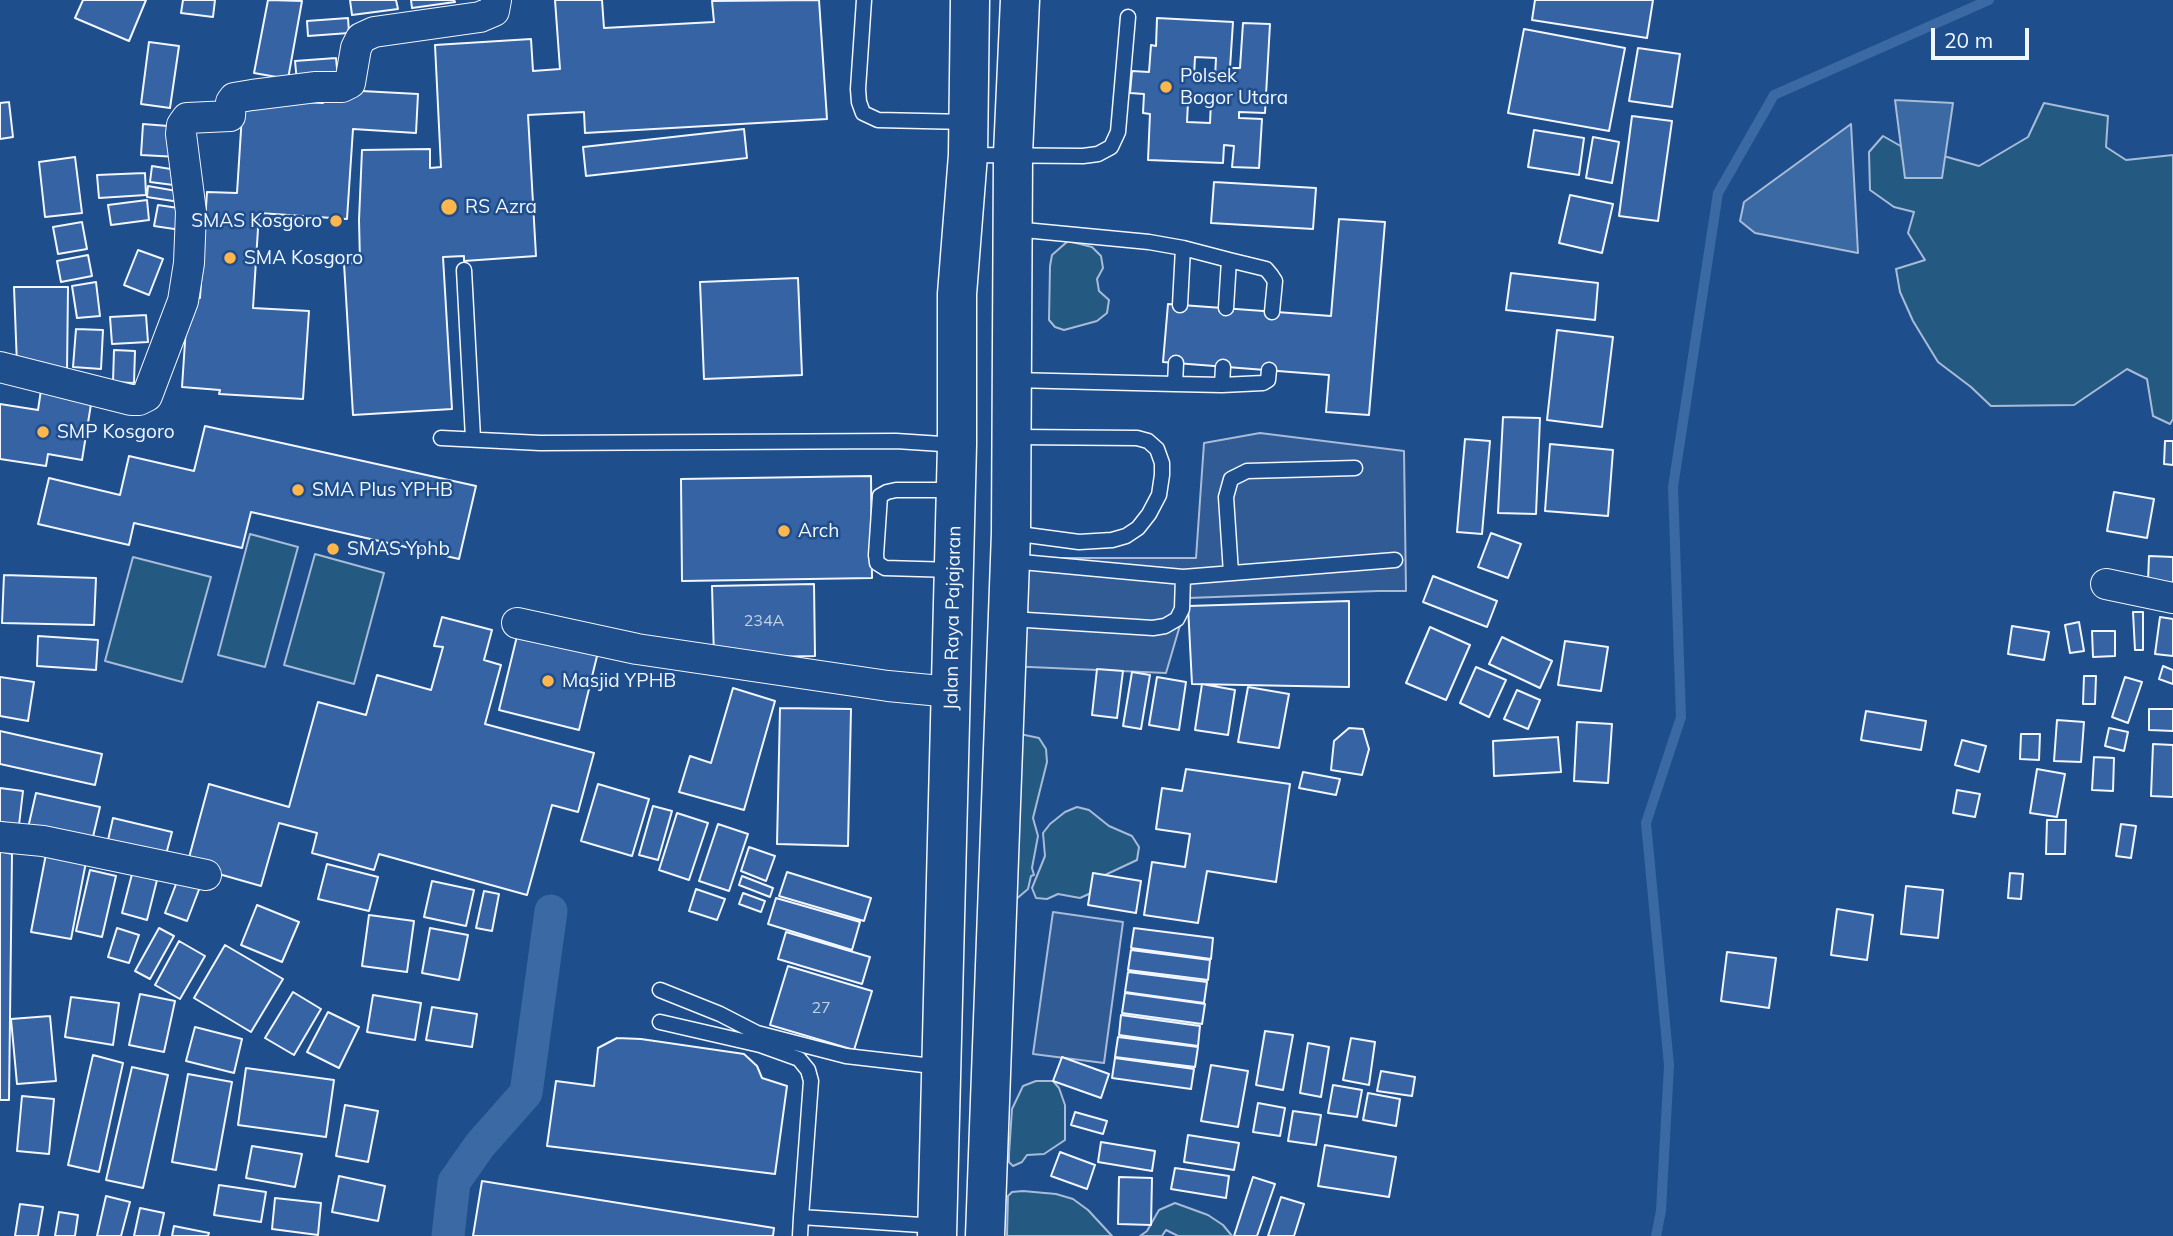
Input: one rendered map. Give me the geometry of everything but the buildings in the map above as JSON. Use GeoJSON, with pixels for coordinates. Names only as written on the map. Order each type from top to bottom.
{"type":"FeatureCollection","features":[{"type":"Feature","properties":{"kind":"highway","name":"Jalan Raya Pajajaran"},"geometry":{"type":"LineString","coordinates":[[937,1231],[957,445],[957,294],[968,139],[970,0]]}},
{"type":"Feature","properties":{"kind":"highway"},"geometry":{"type":"LineString","coordinates":[[985,1236],[1010,547],[1013,154],[1020,0]]}},
{"type":"Feature","properties":{"kind":"street"},"geometry":{"type":"LineString","coordinates":[[0,368],[131,400],[146,396],[183,301],[189,263],[191,212],[181,134],[182,125],[187,118],[230,116],[234,98],[252,94],[342,87],[350,83],[356,48],[361,38],[374,32],[481,17],[494,11],[496,0]]}},
{"type":"Feature","properties":{"kind":"street"},"geometry":{"type":"LineString","coordinates":[[2106,584],[2173,598]]}},
{"type":"Feature","properties":{"kind":"street"},"geometry":{"type":"LineString","coordinates":[[517,623],[637,649],[951,692]]}},
{"type":"Feature","properties":{"kind":"street"},"geometry":{"type":"LineString","coordinates":[[0,837],[43,841],[206,875]]}},
{"type":"Feature","properties":{"kind":"lane"},"geometry":{"type":"LineString","coordinates":[[864,0],[858,89],[863,113],[878,120],[968,139],[1013,154],[1083,156],[1098,154],[1111,147],[1118,132],[1128,17]]}},
{"type":"Feature","properties":{"kind":"lane"},"geometry":{"type":"LineString","coordinates":[[1013,229],[1150,242],[1266,269],[1275,281],[1272,312]]}},
{"type":"Feature","properties":{"kind":"lane"},"geometry":{"type":"LineString","coordinates":[[1180,305],[1183,248]]}},
{"type":"Feature","properties":{"kind":"lane"},"geometry":{"type":"LineString","coordinates":[[1226,309],[1229,260]]}},
{"type":"Feature","properties":{"kind":"lane"},"geometry":{"type":"LineString","coordinates":[[464,270],[473,438]]}},
{"type":"Feature","properties":{"kind":"lane"},"geometry":{"type":"LineString","coordinates":[[1175,384],[1176,363]]}},
{"type":"Feature","properties":{"kind":"lane"},"geometry":{"type":"LineString","coordinates":[[1222,386],[1223,367]]}},
{"type":"Feature","properties":{"kind":"lane"},"geometry":{"type":"LineString","coordinates":[[1013,380],[1222,386],[1263,383],[1268,380],[1269,370]]}},
{"type":"Feature","properties":{"kind":"lane"},"geometry":{"type":"LineString","coordinates":[[1010,547],[1112,540],[1126,536],[1138,528],[1149,514],[1159,495],[1162,475],[1157,449],[1148,441],[1137,438],[1012,437]]}},
{"type":"Feature","properties":{"kind":"lane"},"geometry":{"type":"LineString","coordinates":[[441,438],[540,443],[896,441],[957,445]]}},
{"type":"Feature","properties":{"kind":"lane"},"geometry":{"type":"LineString","coordinates":[[1231,573],[1226,497],[1231,479],[1247,471],[1355,468]]}},
{"type":"Feature","properties":{"kind":"lane"},"geometry":{"type":"LineString","coordinates":[[954,570],[885,568],[877,563],[876,555],[880,496],[896,489],[956,490]]}},
{"type":"Feature","properties":{"kind":"lane"},"geometry":{"type":"LineString","coordinates":[[1010,547],[1184,577],[1395,560]]}},
{"type":"Feature","properties":{"kind":"lane"},"geometry":{"type":"LineString","coordinates":[[1006,619],[1153,628],[1165,626],[1177,619],[1182,609],[1184,577]]}},
{"type":"Feature","properties":{"kind":"lane"},"geometry":{"type":"LineString","coordinates":[[660,989],[757,1033],[846,1056],[942,1067]]}},
{"type":"Feature","properties":{"kind":"lane"},"geometry":{"type":"LineString","coordinates":[[660,1022],[761,1045],[799,1059],[808,1070],[811,1081],[800,1236]]}},
{"type":"Feature","properties":{"kind":"lane"},"geometry":{"type":"LineString","coordinates":[[802,1217],[937,1231]]}},
{"type":"Feature","properties":{"kind":"shaded area"},"geometry":{"type":"Polygon","coordinates":[[[1895,100],[1953,103],[1942,178],[1905,178],[1895,100]]]}},
{"type":"Feature","properties":{"kind":"shaded area"},"geometry":{"type":"Polygon","coordinates":[[[2044,103],[2108,116],[2106,147],[2126,160],[2173,155],[2173,419],[2170,424],[2153,416],[2147,379],[2127,369],[2074,405],[1991,406],[1938,362],[1913,321],[1900,292],[1896,269],[1925,260],[1908,233],[1914,212],[1894,207],[1870,190],[1869,152],[1883,136],[1911,152],[1933,153],[1979,166],[2028,137],[2044,103]]]}},
{"type":"Feature","properties":{"kind":"shaded area"},"geometry":{"type":"Polygon","coordinates":[[[1851,124],[1858,253],[1755,233],[1740,221],[1744,202],[1851,124]]]}},
{"type":"Feature","properties":{"kind":"shaded area"},"geometry":{"type":"Polygon","coordinates":[[[1068,241],[1092,247],[1101,256],[1103,268],[1097,279],[1099,291],[1109,300],[1107,313],[1097,321],[1064,330],[1055,327],[1049,320],[1050,266],[1052,255],[1068,241]]]}},
{"type":"Feature","properties":{"kind":"shaded area"},"geometry":{"type":"Polygon","coordinates":[[[1260,433],[1404,451],[1406,591],[1188,598],[1166,673],[1007,666],[1012,558],[1196,558],[1204,443],[1260,433]]]}},
{"type":"Feature","properties":{"kind":"shaded area"},"geometry":{"type":"Polygon","coordinates":[[[250,534],[298,547],[265,667],[218,655],[250,534]]]}},
{"type":"Feature","properties":{"kind":"shaded area"},"geometry":{"type":"Polygon","coordinates":[[[315,554],[384,573],[354,684],[284,665],[315,554]]]}},
{"type":"Feature","properties":{"kind":"shaded area"},"geometry":{"type":"Polygon","coordinates":[[[133,557],[211,577],[182,682],[105,661],[133,557]]]}},
{"type":"Feature","properties":{"kind":"shaded area"},"geometry":{"type":"Polygon","coordinates":[[[1020,734],[1039,738],[1046,749],[1047,762],[1033,818],[1038,836],[1032,868],[1034,875],[1031,876],[1028,889],[1014,901],[1020,734]]]}},
{"type":"Feature","properties":{"kind":"shaded area"},"geometry":{"type":"Polygon","coordinates":[[[1077,807],[1089,810],[1109,826],[1132,836],[1139,847],[1137,860],[1105,875],[1096,882],[1091,893],[1080,898],[1058,894],[1047,899],[1036,898],[1032,888],[1045,856],[1043,833],[1065,812],[1077,807]]]}},
{"type":"Feature","properties":{"kind":"shaded area"},"geometry":{"type":"Polygon","coordinates":[[[1053,912],[1123,922],[1104,1063],[1033,1054],[1053,912]]]}},
{"type":"Feature","properties":{"kind":"shaded area"},"geometry":{"type":"Polygon","coordinates":[[[1036,1081],[1053,1081],[1059,1088],[1065,1105],[1065,1140],[1044,1154],[1027,1155],[1022,1162],[1013,1166],[1009,1162],[1012,1109],[1023,1086],[1036,1081]]]}},
{"type":"Feature","properties":{"kind":"shaded area"},"geometry":{"type":"Polygon","coordinates":[[[1012,1192],[1056,1194],[1073,1199],[1088,1210],[1112,1236],[1007,1236],[1008,1196],[1012,1192]]]}},
{"type":"Feature","properties":{"kind":"shaded area"},"geometry":{"type":"Polygon","coordinates":[[[1175,1203],[1208,1215],[1223,1225],[1232,1236],[1178,1236],[1166,1230],[1162,1236],[1140,1236],[1147,1231],[1159,1210],[1175,1203]]]}},
{"type":"Feature","properties":{"kind":"waterway"},"geometry":{"type":"LineString","coordinates":[[1656,1236],[1661,1211],[1669,1065],[1646,823],[1681,717],[1673,487],[1718,193],[1774,95],[1989,0]]}},
{"type":"Feature","properties":{"kind":"waterway"},"geometry":{"type":"LineString","coordinates":[[448,1236],[454,1182],[480,1145],[526,1093],[551,911]]}},
{"type":"Feature","properties":{"kind":"place","name":"Polsek Bogor Utara"},"geometry":{"type":"Point","coordinates":[1166,87]}},
{"type":"Feature","properties":{"kind":"place","name":"RS Azra"},"geometry":{"type":"Point","coordinates":[449,207]}},
{"type":"Feature","properties":{"kind":"place","name":"SMAS Kosgoro"},"geometry":{"type":"Point","coordinates":[336,221]}},
{"type":"Feature","properties":{"kind":"place","name":"SMA Kosgoro"},"geometry":{"type":"Point","coordinates":[230,258]}},
{"type":"Feature","properties":{"kind":"place","name":"SMP Kosgoro"},"geometry":{"type":"Point","coordinates":[43,432]}},
{"type":"Feature","properties":{"kind":"place","name":"SMA Plus YPHB"},"geometry":{"type":"Point","coordinates":[298,490]}},
{"type":"Feature","properties":{"kind":"place","name":"Arch"},"geometry":{"type":"Point","coordinates":[784,531]}},
{"type":"Feature","properties":{"kind":"place","name":"SMAS Yphb"},"geometry":{"type":"Point","coordinates":[333,549]}},
{"type":"Feature","properties":{"kind":"place","name":"Masjid YPHB"},"geometry":{"type":"Point","coordinates":[548,681]}}]}
